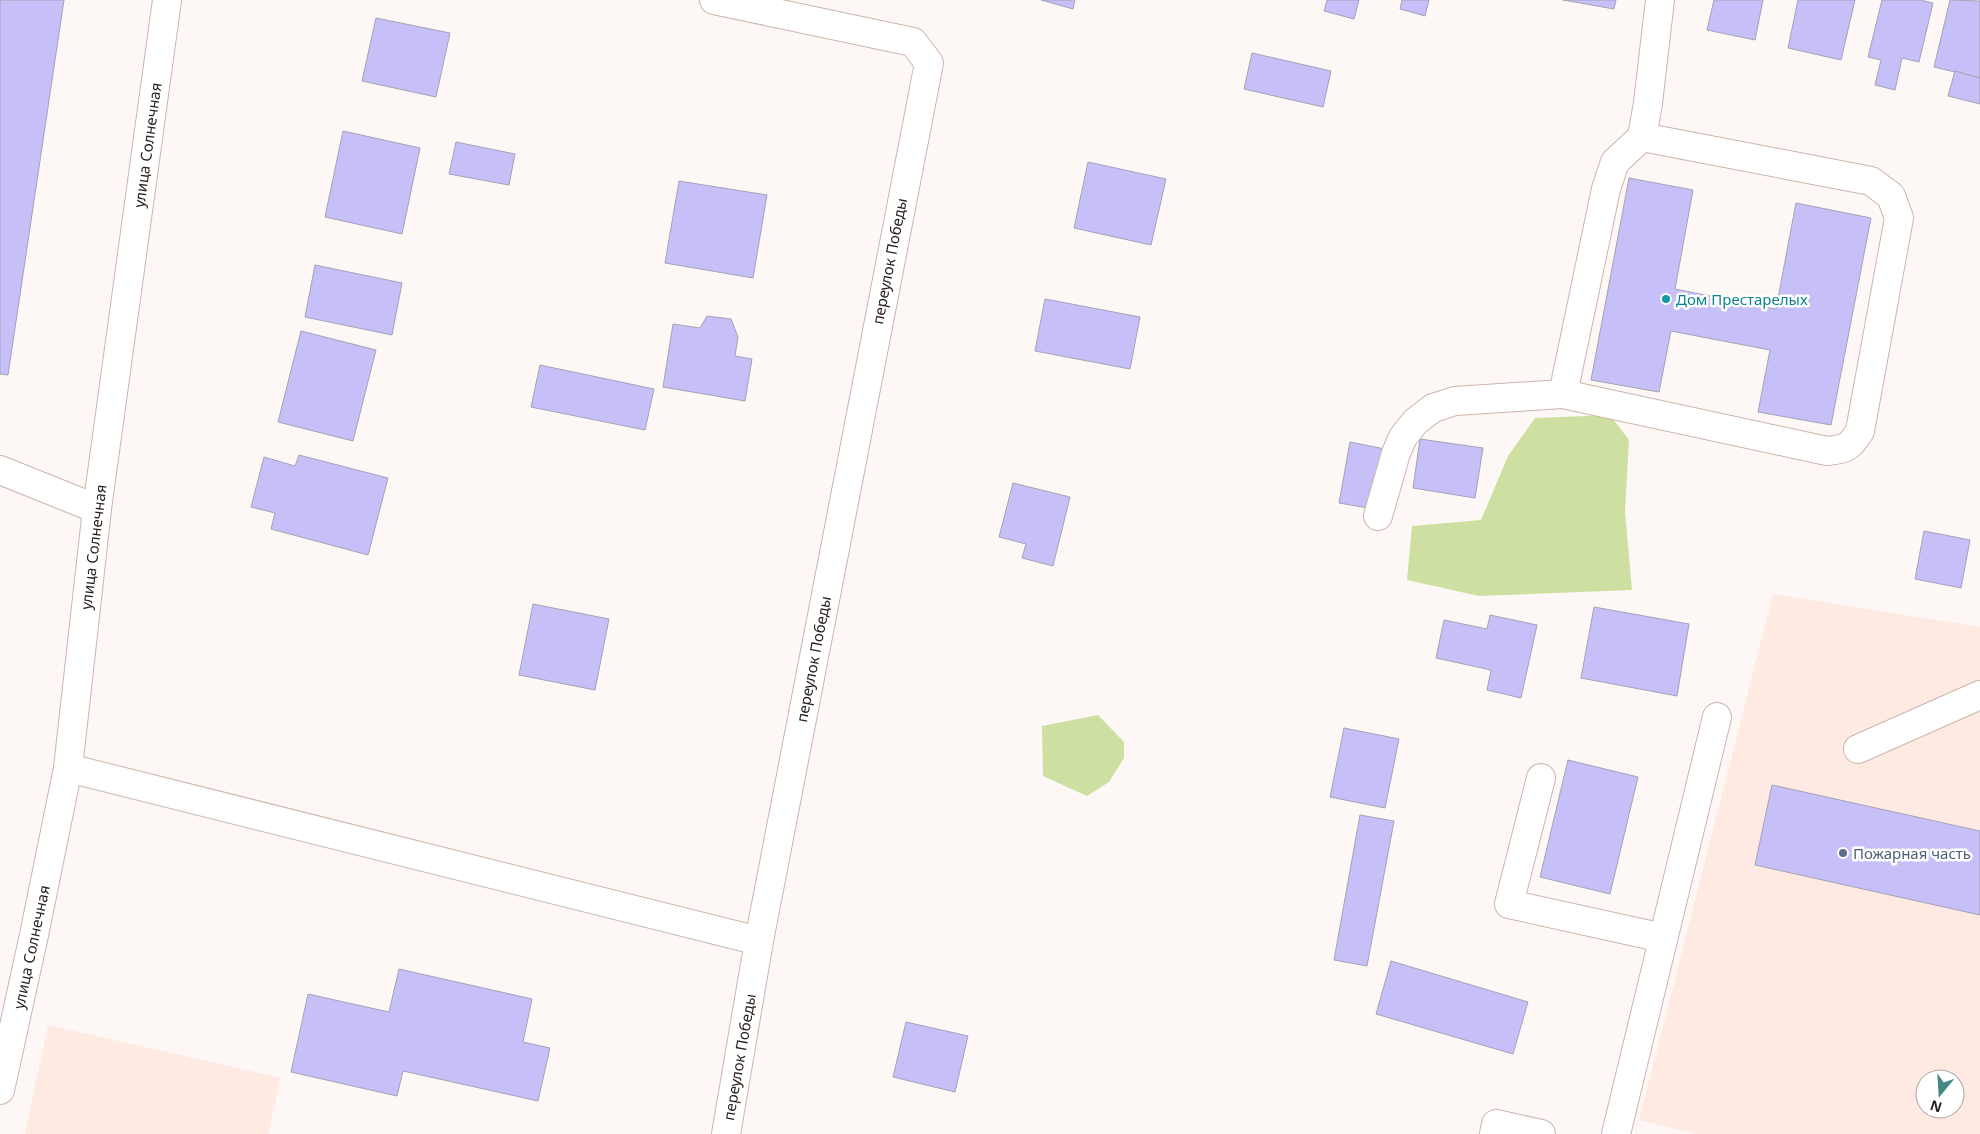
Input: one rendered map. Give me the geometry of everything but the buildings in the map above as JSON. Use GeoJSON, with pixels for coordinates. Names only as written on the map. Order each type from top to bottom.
{"type":"FeatureCollection","features":[{"type":"Feature","properties":{"kind":"street","name":"улица Солнечная"},"geometry":{"type":"LineString","coordinates":[[0,1090],[10,993],[68,768],[97,509],[167,0]]}},
{"type":"Feature","properties":{"kind":"street","name":"переулок Победы"},"geometry":{"type":"LineString","coordinates":[[714,0],[913,42],[928,63],[759,941],[726,1134]]}},
{"type":"Feature","properties":{"kind":"street"},"geometry":{"type":"LineString","coordinates":[[1563,394],[1606,189],[1615,162],[1642,137],[1648,103],[1660,0]]}},
{"type":"Feature","properties":{"kind":"street"},"geometry":{"type":"LineString","coordinates":[[1378,516],[1396,453],[1403,437],[1415,422],[1433,408],[1455,401],[1563,394],[1828,451],[1842,450],[1851,445],[1860,432],[1899,218],[1891,196],[1871,181],[1642,137]]}},
{"type":"Feature","properties":{"kind":"street"},"geometry":{"type":"LineString","coordinates":[[0,470],[97,509]]}},
{"type":"Feature","properties":{"kind":"street"},"geometry":{"type":"LineString","coordinates":[[1858,749],[1980,695]]}},
{"type":"Feature","properties":{"kind":"street"},"geometry":{"type":"LineString","coordinates":[[1616,1134],[1716,717]]}},
{"type":"Feature","properties":{"kind":"street"},"geometry":{"type":"LineString","coordinates":[[68,768],[759,941]]}},
{"type":"Feature","properties":{"kind":"street"},"geometry":{"type":"LineString","coordinates":[[1541,778],[1509,904],[1663,938]]}},
{"type":"Feature","properties":{"kind":"street"},"geometry":{"type":"LineString","coordinates":[[1494,1134],[1496,1124],[1541,1134]]}},
{"type":"Feature","properties":{"kind":"shaded area","name":"Пожарная часть"},"geometry":{"type":"Polygon","coordinates":[[[1773,594],[1980,627],[1980,1134],[1696,1134],[1639,1120],[1773,594]]]}},
{"type":"Feature","properties":{"kind":"shaded area"},"geometry":{"type":"Polygon","coordinates":[[[48,1025],[281,1078],[268,1134],[25,1134],[48,1025]]]}},
{"type":"Feature","properties":{"kind":"green space"},"geometry":{"type":"Polygon","coordinates":[[[1610,415],[1629,440],[1625,511],[1632,590],[1479,596],[1407,580],[1412,526],[1481,520],[1508,456],[1535,418],[1610,415]]]}},
{"type":"Feature","properties":{"kind":"green space"},"geometry":{"type":"Polygon","coordinates":[[[1098,715],[1124,742],[1124,758],[1109,782],[1087,796],[1043,776],[1042,726],[1098,715]]]}},
{"type":"Feature","properties":{"kind":"place","name":"Дом Престарелых"},"geometry":{"type":"Point","coordinates":[1666,299]}},
{"type":"Feature","properties":{"kind":"place","name":"Пожарная часть"},"geometry":{"type":"Point","coordinates":[1843,853]}}]}
